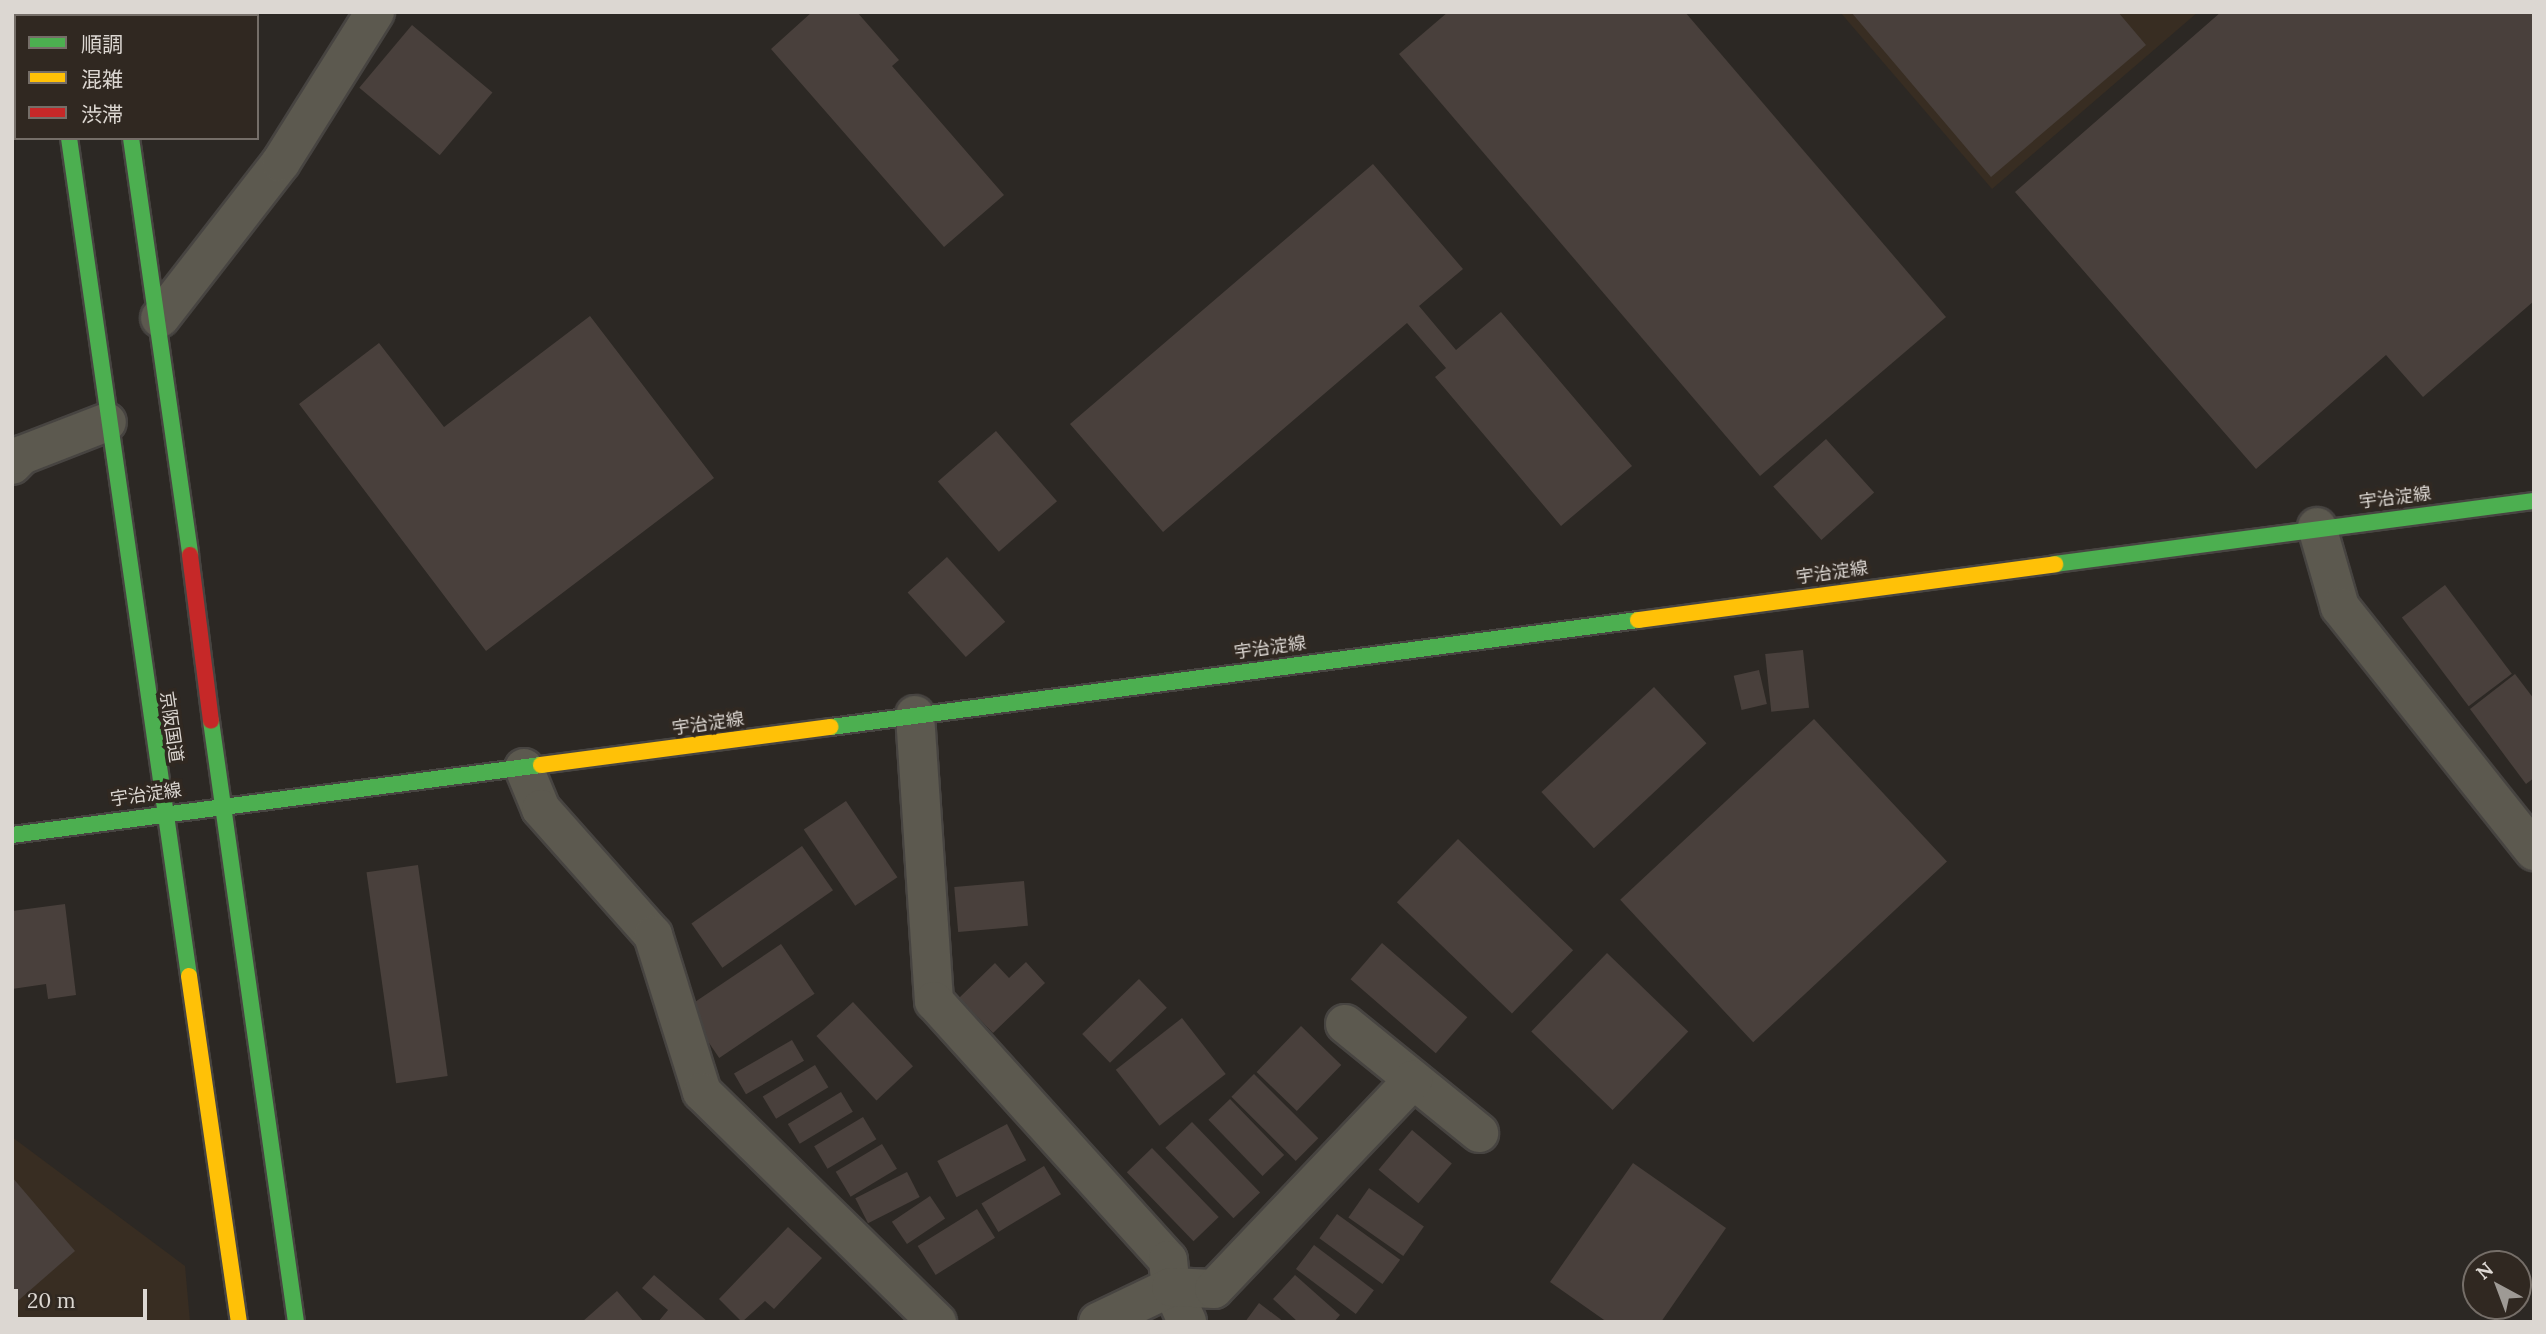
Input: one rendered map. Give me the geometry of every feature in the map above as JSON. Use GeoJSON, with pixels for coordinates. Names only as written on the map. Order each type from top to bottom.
{"type":"FeatureCollection","features":[{"type":"Feature","properties":{"kind":"main road","name":"京阪国道"},"geometry":{"type":"LineString","coordinates":[[69,140],[107,422],[239,1322]]}},
{"type":"Feature","properties":{"kind":"main road"},"geometry":{"type":"LineString","coordinates":[[131,140],[160,318],[222,804],[296,1322]]}},
{"type":"Feature","properties":{"kind":"main road","name":"宇治淀線"},"geometry":{"type":"LineString","coordinates":[[12,835],[222,804],[524,768],[2316,527],[2534,501]]}},
{"type":"Feature","properties":{"kind":"street"},"geometry":{"type":"LineString","coordinates":[[160,318],[281,162],[375,12]]}},
{"type":"Feature","properties":{"kind":"street"},"geometry":{"type":"LineString","coordinates":[[12,465],[22,454],[107,422]]}},
{"type":"Feature","properties":{"kind":"street"},"geometry":{"type":"LineString","coordinates":[[2316,527],[2340,607],[2534,851]]}},
{"type":"Feature","properties":{"kind":"street"},"geometry":{"type":"LineString","coordinates":[[915,715],[934,1001],[1168,1259],[1171,1287],[1186,1322]]}},
{"type":"Feature","properties":{"kind":"street"},"geometry":{"type":"LineString","coordinates":[[524,768],[541,809],[653,935],[702,1092],[937,1322]]}},
{"type":"Feature","properties":{"kind":"street"},"geometry":{"type":"LineString","coordinates":[[1345,1024],[1479,1133]]}},
{"type":"Feature","properties":{"kind":"street"},"geometry":{"type":"LineString","coordinates":[[1098,1322],[1171,1287],[1214,1289],[1413,1080]]}},
{"type":"Feature","properties":{"kind":"shaded area"},"geometry":{"type":"Polygon","coordinates":[[[1840,12],[2198,12],[1992,189],[1840,12]]]}},
{"type":"Feature","properties":{"kind":"shaded area"},"geometry":{"type":"Polygon","coordinates":[[[12,1137],[185,1266],[190,1322],[12,1322],[12,1137]]]}},
{"type":"Feature","properties":{"kind":"building"},"geometry":{"type":"Polygon","coordinates":[[[201,12],[202,14],[178,14],[201,12]]]}},
{"type":"Feature","properties":{"kind":"building"},"geometry":{"type":"Polygon","coordinates":[[[812,12],[857,12],[899,60],[892,66],[1004,195],[944,247],[771,49],[812,12]]]}},
{"type":"Feature","properties":{"kind":"building"},"geometry":{"type":"Polygon","coordinates":[[[1448,12],[1685,12],[1946,317],[1760,476],[1399,54],[1448,12]]]}},
{"type":"Feature","properties":{"kind":"building"},"geometry":{"type":"Polygon","coordinates":[[[1851,12],[2118,12],[2146,45],[1991,177],[1851,12]]]}},
{"type":"Feature","properties":{"kind":"building"},"geometry":{"type":"Polygon","coordinates":[[[2221,12],[2534,12],[2534,301],[2423,397],[2386,355],[2256,469],[2015,192],[2221,12]]]}},
{"type":"Feature","properties":{"kind":"building"},"geometry":{"type":"Polygon","coordinates":[[[412,25],[492,92],[440,155],[359,88],[412,25]]]}},
{"type":"Feature","properties":{"kind":"building"},"geometry":{"type":"Polygon","coordinates":[[[1373,164],[1463,269],[1419,306],[1456,350],[1501,312],[1632,466],[1561,526],[1435,377],[1446,368],[1407,323],[1163,532],[1070,424],[1373,164]]]}},
{"type":"Feature","properties":{"kind":"building"},"geometry":{"type":"Polygon","coordinates":[[[590,316],[714,478],[486,651],[299,404],[379,343],[444,427],[590,316]]]}},
{"type":"Feature","properties":{"kind":"building"},"geometry":{"type":"Polygon","coordinates":[[[996,431],[1057,501],[999,552],[938,482],[996,431]]]}},
{"type":"Feature","properties":{"kind":"building"},"geometry":{"type":"Polygon","coordinates":[[[1826,439],[1874,493],[1821,540],[1773,487],[1826,439]]]}},
{"type":"Feature","properties":{"kind":"building"},"geometry":{"type":"Polygon","coordinates":[[[947,557],[1005,622],[966,657],[908,592],[947,557]]]}},
{"type":"Feature","properties":{"kind":"building"},"geometry":{"type":"Polygon","coordinates":[[[2445,585],[2512,674],[2469,706],[2402,617],[2445,585]]]}},
{"type":"Feature","properties":{"kind":"building"},"geometry":{"type":"Polygon","coordinates":[[[1803,650],[1809,708],[1771,712],[1765,654],[1803,650]]]}},
{"type":"Feature","properties":{"kind":"building"},"geometry":{"type":"Polygon","coordinates":[[[1759,670],[1767,704],[1742,710],[1734,676],[1759,670]]]}},
{"type":"Feature","properties":{"kind":"building"},"geometry":{"type":"Polygon","coordinates":[[[2515,674],[2534,699],[2534,778],[2526,784],[2470,709],[2515,674]]]}},
{"type":"Feature","properties":{"kind":"building"},"geometry":{"type":"Polygon","coordinates":[[[1654,687],[1707,743],[1594,848],[1541,792],[1654,687]]]}},
{"type":"Feature","properties":{"kind":"building"},"geometry":{"type":"Polygon","coordinates":[[[1814,719],[1947,862],[1753,1042],[1620,900],[1814,719]]]}},
{"type":"Feature","properties":{"kind":"building"},"geometry":{"type":"Polygon","coordinates":[[[846,801],[897,877],[855,906],[804,830],[846,801]]]}},
{"type":"Feature","properties":{"kind":"building"},"geometry":{"type":"Polygon","coordinates":[[[1458,839],[1573,950],[1512,1013],[1397,902],[1458,839]]]}},
{"type":"Feature","properties":{"kind":"building"},"geometry":{"type":"Polygon","coordinates":[[[802,846],[833,890],[722,968],[691,923],[802,846]]]}},
{"type":"Feature","properties":{"kind":"building"},"geometry":{"type":"Polygon","coordinates":[[[418,865],[448,1076],[396,1083],[367,872],[418,865]]]}},
{"type":"Feature","properties":{"kind":"building"},"geometry":{"type":"Polygon","coordinates":[[[1024,881],[1028,926],[958,932],[954,887],[1024,881]]]}},
{"type":"Feature","properties":{"kind":"building"},"geometry":{"type":"Polygon","coordinates":[[[65,904],[76,995],[48,999],[46,984],[12,989],[12,911],[65,904]]]}},
{"type":"Feature","properties":{"kind":"building"},"geometry":{"type":"Polygon","coordinates":[[[1382,943],[1467,1017],[1436,1053],[1351,979],[1382,943]]]}},
{"type":"Feature","properties":{"kind":"building"},"geometry":{"type":"Polygon","coordinates":[[[781,944],[815,994],[719,1058],[686,1008],[781,944]]]}},
{"type":"Feature","properties":{"kind":"building"},"geometry":{"type":"Polygon","coordinates":[[[1607,953],[1688,1031],[1613,1110],[1531,1031],[1607,953]]]}},
{"type":"Feature","properties":{"kind":"building"},"geometry":{"type":"Polygon","coordinates":[[[1026,962],[1045,983],[993,1033],[959,998],[995,963],[1009,978],[1026,962]]]}},
{"type":"Feature","properties":{"kind":"building"},"geometry":{"type":"Polygon","coordinates":[[[1139,979],[1167,1008],[1110,1063],[1082,1034],[1139,979]]]}},
{"type":"Feature","properties":{"kind":"building"},"geometry":{"type":"Polygon","coordinates":[[[853,1002],[913,1066],[876,1100],[816,1036],[853,1002]]]}},
{"type":"Feature","properties":{"kind":"building"},"geometry":{"type":"Polygon","coordinates":[[[1182,1018],[1226,1074],[1160,1126],[1116,1070],[1182,1018]]]}},
{"type":"Feature","properties":{"kind":"building"},"geometry":{"type":"Polygon","coordinates":[[[1301,1026],[1341,1065],[1297,1111],[1257,1072],[1301,1026]]]}},
{"type":"Feature","properties":{"kind":"building"},"geometry":{"type":"Polygon","coordinates":[[[792,1040],[804,1061],[746,1094],[734,1074],[792,1040]]]}},
{"type":"Feature","properties":{"kind":"building"},"geometry":{"type":"Polygon","coordinates":[[[815,1065],[828,1087],[776,1119],[763,1096],[815,1065]]]}},
{"type":"Feature","properties":{"kind":"building"},"geometry":{"type":"Polygon","coordinates":[[[1254,1074],[1318,1138],[1296,1161],[1231,1097],[1254,1074]]]}},
{"type":"Feature","properties":{"kind":"building"},"geometry":{"type":"Polygon","coordinates":[[[841,1092],[853,1112],[800,1144],[788,1124],[841,1092]]]}},
{"type":"Feature","properties":{"kind":"building"},"geometry":{"type":"Polygon","coordinates":[[[1230,1099],[1284,1155],[1263,1176],[1208,1120],[1230,1099]]]}},
{"type":"Feature","properties":{"kind":"building"},"geometry":{"type":"Polygon","coordinates":[[[863,1117],[876,1139],[828,1169],[814,1146],[863,1117]]]}},
{"type":"Feature","properties":{"kind":"building"},"geometry":{"type":"Polygon","coordinates":[[[1192,1122],[1260,1192],[1233,1218],[1165,1148],[1192,1122]]]}},
{"type":"Feature","properties":{"kind":"building"},"geometry":{"type":"Polygon","coordinates":[[[1007,1124],[1026,1160],[956,1197],[937,1161],[1007,1124]]]}},
{"type":"Feature","properties":{"kind":"building"},"geometry":{"type":"Polygon","coordinates":[[[1412,1130],[1452,1163],[1418,1203],[1379,1170],[1412,1130]]]}},
{"type":"Feature","properties":{"kind":"building"},"geometry":{"type":"Polygon","coordinates":[[[882,1144],[897,1169],[851,1197],[836,1172],[882,1144]]]}},
{"type":"Feature","properties":{"kind":"building"},"geometry":{"type":"Polygon","coordinates":[[[1152,1148],[1219,1217],[1194,1241],[1127,1172],[1152,1148]]]}},
{"type":"Feature","properties":{"kind":"building"},"geometry":{"type":"Polygon","coordinates":[[[1633,1163],[1726,1228],[1661,1322],[1607,1322],[1550,1282],[1633,1163]]]}},
{"type":"Feature","properties":{"kind":"building"},"geometry":{"type":"Polygon","coordinates":[[[1044,1166],[1061,1194],[998,1232],[981,1204],[1044,1166]]]}},
{"type":"Feature","properties":{"kind":"building"},"geometry":{"type":"Polygon","coordinates":[[[907,1172],[920,1197],[868,1223],[855,1198],[907,1172]]]}},
{"type":"Feature","properties":{"kind":"building"},"geometry":{"type":"Polygon","coordinates":[[[12,1177],[75,1251],[12,1306],[12,1177]]]}},
{"type":"Feature","properties":{"kind":"building"},"geometry":{"type":"Polygon","coordinates":[[[1369,1188],[1424,1226],[1403,1256],[1348,1217],[1369,1188]]]}},
{"type":"Feature","properties":{"kind":"building"},"geometry":{"type":"Polygon","coordinates":[[[930,1196],[945,1218],[907,1244],[892,1222],[930,1196]]]}},
{"type":"Feature","properties":{"kind":"building"},"geometry":{"type":"Polygon","coordinates":[[[977,1209],[995,1238],[936,1275],[918,1246],[977,1209]]]}},
{"type":"Feature","properties":{"kind":"building"},"geometry":{"type":"Polygon","coordinates":[[[1337,1214],[1400,1260],[1382,1284],[1319,1238],[1337,1214]]]}},
{"type":"Feature","properties":{"kind":"building"},"geometry":{"type":"Polygon","coordinates":[[[788,1227],[822,1258],[774,1309],[765,1301],[742,1322],[719,1299],[788,1227]]]}},
{"type":"Feature","properties":{"kind":"building"},"geometry":{"type":"Polygon","coordinates":[[[1314,1245],[1374,1290],[1356,1314],[1296,1269],[1314,1245]]]}},
{"type":"Feature","properties":{"kind":"building"},"geometry":{"type":"Polygon","coordinates":[[[654,1275],[708,1322],[658,1322],[668,1310],[642,1288],[654,1275]]]}},
{"type":"Feature","properties":{"kind":"building"},"geometry":{"type":"Polygon","coordinates":[[[1295,1275],[1340,1315],[1334,1322],[1298,1322],[1273,1299],[1295,1275]]]}},
{"type":"Feature","properties":{"kind":"building"},"geometry":{"type":"Polygon","coordinates":[[[617,1291],[644,1322],[582,1322],[617,1291]]]}},
{"type":"Feature","properties":{"kind":"building"},"geometry":{"type":"Polygon","coordinates":[[[1259,1303],[1284,1322],[1245,1322],[1259,1303]]]}},
{"type":"Feature","properties":{"kind":"traffic: fast"},"geometry":{"type":"LineString","coordinates":[[69,140],[189,976]]}},
{"type":"Feature","properties":{"kind":"traffic: fast"},"geometry":{"type":"LineString","coordinates":[[131,140],[190,555]]}},
{"type":"Feature","properties":{"kind":"traffic: fast"},"geometry":{"type":"LineString","coordinates":[[2055,564],[2534,501]]}},
{"type":"Feature","properties":{"kind":"traffic: fast"},"geometry":{"type":"LineString","coordinates":[[831,727],[1638,620]]}},
{"type":"Feature","properties":{"kind":"traffic: fast"},"geometry":{"type":"LineString","coordinates":[[211,721],[296,1322]]}},
{"type":"Feature","properties":{"kind":"traffic: fast"},"geometry":{"type":"LineString","coordinates":[[12,835],[541,765]]}},
{"type":"Feature","properties":{"kind":"traffic: slow"},"geometry":{"type":"LineString","coordinates":[[1638,620],[2055,564]]}},
{"type":"Feature","properties":{"kind":"traffic: slow"},"geometry":{"type":"LineString","coordinates":[[541,765],[831,727]]}},
{"type":"Feature","properties":{"kind":"traffic: slow"},"geometry":{"type":"LineString","coordinates":[[189,976],[239,1322]]}},
{"type":"Feature","properties":{"kind":"traffic: jam"},"geometry":{"type":"LineString","coordinates":[[190,555],[211,721]]}}]}
